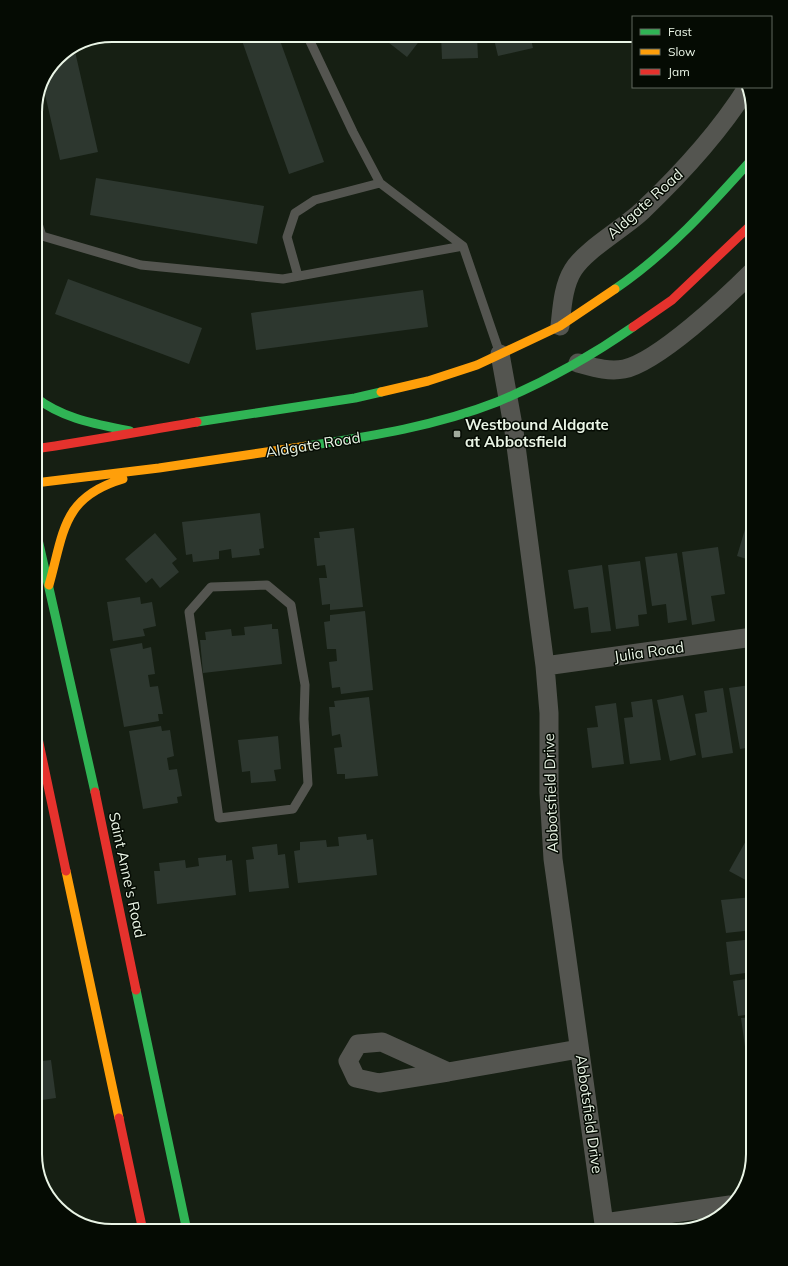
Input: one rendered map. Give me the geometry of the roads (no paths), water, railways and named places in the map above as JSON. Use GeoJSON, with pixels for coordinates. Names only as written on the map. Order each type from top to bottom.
{"type":"FeatureCollection","features":[{"type":"Feature","properties":{"kind":"street","name":"Aldgate Road"},"geometry":{"type":"LineString","coordinates":[[560,326],[565,289],[573,270],[591,252],[642,211],[688,165],[729,117],[743,94]]}},
{"type":"Feature","properties":{"kind":"street"},"geometry":{"type":"LineString","coordinates":[[42,448],[105,439],[133,432],[355,398],[428,381],[477,365],[560,326],[644,269],[681,236],[746,166]]}},
{"type":"Feature","properties":{"kind":"street","name":"Aldgate Road"},"geometry":{"type":"LineString","coordinates":[[42,482],[159,468],[368,436],[434,422],[509,396],[594,354],[672,300],[746,230]]}},
{"type":"Feature","properties":{"kind":"street"},"geometry":{"type":"LineString","coordinates":[[578,363],[611,370],[625,369],[638,363],[686,330],[719,304],[746,279]]}},
{"type":"Feature","properties":{"kind":"street","name":"Abbotsfield Drive"},"geometry":{"type":"LineString","coordinates":[[500,354],[509,396],[545,666],[549,713],[551,836],[556,890],[605,1224]]}},
{"type":"Feature","properties":{"kind":"street"},"geometry":{"type":"LineString","coordinates":[[42,402],[52,409],[71,416],[133,432]]}},
{"type":"Feature","properties":{"kind":"street"},"geometry":{"type":"LineString","coordinates":[[48,589],[71,512],[85,498],[106,484],[159,468]]}},
{"type":"Feature","properties":{"kind":"street","name":"Saint Anne's Road"},"geometry":{"type":"LineString","coordinates":[[42,560],[83,733],[186,1224]]}},
{"type":"Feature","properties":{"kind":"street","name":"Julia Road"},"geometry":{"type":"LineString","coordinates":[[545,666],[746,638]]}},
{"type":"Feature","properties":{"kind":"street"},"geometry":{"type":"LineString","coordinates":[[42,769],[141,1224]]}},
{"type":"Feature","properties":{"kind":"street"},"geometry":{"type":"LineString","coordinates":[[448,1072],[579,1049]]}},
{"type":"Feature","properties":{"kind":"street"},"geometry":{"type":"LineString","coordinates":[[622,1224],[723,1206]]}},
{"type":"Feature","properties":{"kind":"lane"},"geometry":{"type":"LineString","coordinates":[[309,42],[353,132],[380,183],[463,246],[500,354]]}},
{"type":"Feature","properties":{"kind":"lane"},"geometry":{"type":"LineString","coordinates":[[298,276],[287,237],[295,213],[315,200],[380,183]]}},
{"type":"Feature","properties":{"kind":"lane"},"geometry":{"type":"LineString","coordinates":[[42,236],[141,265],[283,279],[463,246]]}},
{"type":"Feature","properties":{"kind":"lane"},"geometry":{"type":"LineString","coordinates":[[267,584],[291,605],[305,685],[304,719],[308,784],[293,808],[219,818],[189,612],[211,587],[267,584]]}},
{"type":"Feature","properties":{"kind":"place","name":"Westbound Aldgate at Abbotsfield"},"geometry":{"type":"Point","coordinates":[457,434]}}]}
